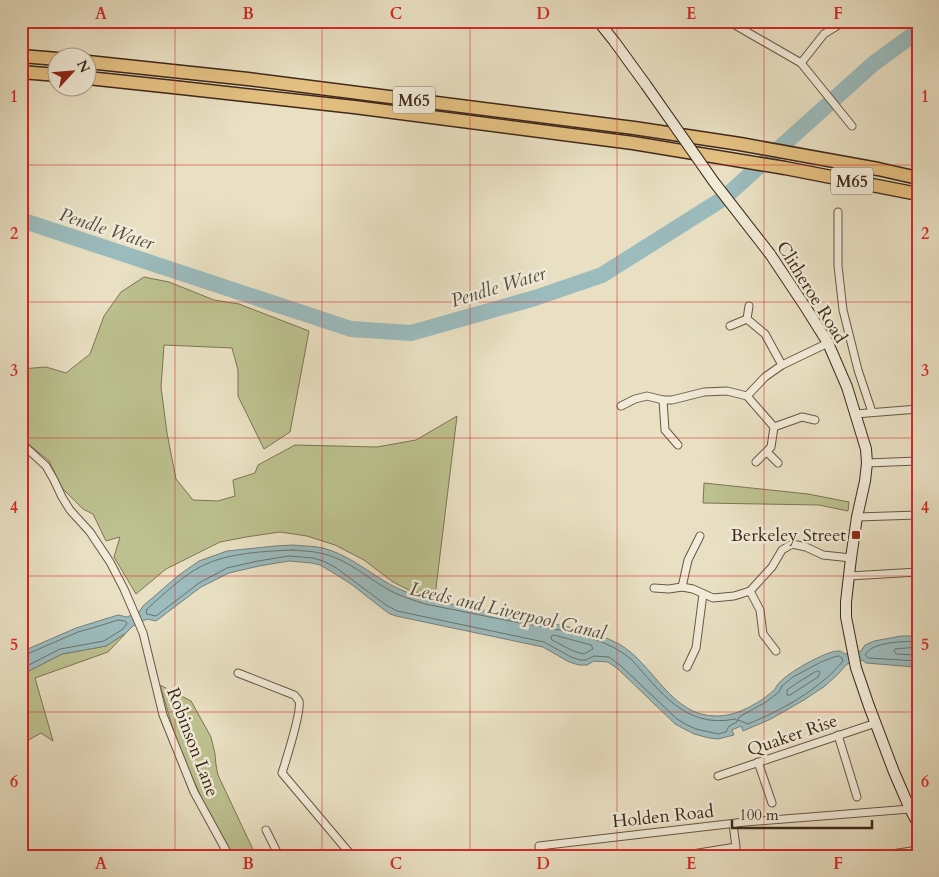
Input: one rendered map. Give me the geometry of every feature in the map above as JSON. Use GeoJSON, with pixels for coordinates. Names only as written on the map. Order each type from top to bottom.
{"type":"FeatureCollection","features":[{"type":"Feature","properties":{"kind":"highway"},"geometry":{"type":"LineString","coordinates":[[21,56],[48,58]]}},
{"type":"Feature","properties":{"kind":"highway","name":"M65"},"geometry":{"type":"LineString","coordinates":[[98,63],[248,79],[634,128],[740,144],[918,178]]}},
{"type":"Feature","properties":{"kind":"highway"},"geometry":{"type":"LineString","coordinates":[[21,72],[48,75]]}},
{"type":"Feature","properties":{"kind":"highway","name":"M65"},"geometry":{"type":"LineString","coordinates":[[98,79],[354,107],[633,143],[786,168],[918,194]]}},
{"type":"Feature","properties":{"kind":"main road","name":"Clitheroe Road"},"geometry":{"type":"LineString","coordinates":[[601,25],[714,182],[770,254],[828,343],[847,387],[866,449],[867,463],[851,558],[846,617],[856,668],[868,706],[876,722],[894,772],[918,824]]}},
{"type":"Feature","properties":{"kind":"street"},"geometry":{"type":"LineString","coordinates":[[601,25],[615,21]]}},
{"type":"Feature","properties":{"kind":"street"},"geometry":{"type":"LineString","coordinates":[[728,21],[801,63],[852,126]]}},
{"type":"Feature","properties":{"kind":"street"},"geometry":{"type":"LineString","coordinates":[[801,63],[824,34],[845,21]]}},
{"type":"Feature","properties":{"kind":"street","name":"Clitheroe Road"},"geometry":{"type":"LineString","coordinates":[[838,212],[838,266],[843,310],[858,370],[872,412]]}},
{"type":"Feature","properties":{"kind":"street"},"geometry":{"type":"LineString","coordinates":[[747,319],[750,306]]}},
{"type":"Feature","properties":{"kind":"street"},"geometry":{"type":"LineString","coordinates":[[747,319],[765,334],[782,365]]}},
{"type":"Feature","properties":{"kind":"street"},"geometry":{"type":"LineString","coordinates":[[730,326],[747,319]]}},
{"type":"Feature","properties":{"kind":"street"},"geometry":{"type":"LineString","coordinates":[[747,396],[765,377],[782,365],[828,343]]}},
{"type":"Feature","properties":{"kind":"street"},"geometry":{"type":"LineString","coordinates":[[621,406],[634,399],[647,396],[672,400],[704,392],[727,391],[747,396],[774,427],[771,447],[756,462]]}},
{"type":"Feature","properties":{"kind":"street"},"geometry":{"type":"LineString","coordinates":[[663,400],[665,430],[678,445]]}},
{"type":"Feature","properties":{"kind":"street"},"geometry":{"type":"LineString","coordinates":[[856,414],[918,409]]}},
{"type":"Feature","properties":{"kind":"street"},"geometry":{"type":"LineString","coordinates":[[774,427],[802,417],[815,420]]}},
{"type":"Feature","properties":{"kind":"street","name":"Robinson Lane"},"geometry":{"type":"LineString","coordinates":[[21,443],[46,466],[62,498],[90,532],[110,562],[143,633],[163,715],[194,792],[229,856]]}},
{"type":"Feature","properties":{"kind":"street"},"geometry":{"type":"LineString","coordinates":[[767,452],[778,463]]}},
{"type":"Feature","properties":{"kind":"street"},"geometry":{"type":"LineString","coordinates":[[867,463],[918,461]]}},
{"type":"Feature","properties":{"kind":"street"},"geometry":{"type":"LineString","coordinates":[[857,517],[918,515]]}},
{"type":"Feature","properties":{"kind":"street"},"geometry":{"type":"LineString","coordinates":[[682,587],[688,560],[700,536]]}},
{"type":"Feature","properties":{"kind":"street"},"geometry":{"type":"LineString","coordinates":[[654,588],[682,587],[712,598],[734,596],[750,591],[772,568],[782,550],[792,544],[806,547],[823,555],[851,558]]}},
{"type":"Feature","properties":{"kind":"street"},"geometry":{"type":"LineString","coordinates":[[849,576],[918,572]]}},
{"type":"Feature","properties":{"kind":"street"},"geometry":{"type":"LineString","coordinates":[[750,591],[760,610],[763,634],[776,651]]}},
{"type":"Feature","properties":{"kind":"street"},"geometry":{"type":"LineString","coordinates":[[686,667],[696,648],[704,594]]}},
{"type":"Feature","properties":{"kind":"street"},"geometry":{"type":"LineString","coordinates":[[238,673],[294,694],[299,700],[300,707],[282,773],[352,856]]}},
{"type":"Feature","properties":{"kind":"street","name":"Quaker Rise"},"geometry":{"type":"LineString","coordinates":[[718,776],[876,722]]}},
{"type":"Feature","properties":{"kind":"street"},"geometry":{"type":"LineString","coordinates":[[838,735],[857,797]]}},
{"type":"Feature","properties":{"kind":"street"},"geometry":{"type":"LineString","coordinates":[[758,762],[772,803]]}},
{"type":"Feature","properties":{"kind":"street","name":"Holden Road"},"geometry":{"type":"LineString","coordinates":[[540,856],[538,846],[733,824],[910,809]]}},
{"type":"Feature","properties":{"kind":"street"},"geometry":{"type":"LineString","coordinates":[[680,856],[736,847],[733,824]]}},
{"type":"Feature","properties":{"kind":"street"},"geometry":{"type":"LineString","coordinates":[[266,830],[279,856]]}},
{"type":"Feature","properties":{"kind":"street"},"geometry":{"type":"LineString","coordinates":[[879,856],[918,850]]}},
{"type":"Feature","properties":{"kind":"green space"},"geometry":{"type":"Polygon","coordinates":[[[144,277],[169,282],[214,300],[239,304],[309,331],[290,432],[264,449],[238,396],[238,370],[232,348],[164,345],[161,387],[167,433],[176,479],[193,500],[218,501],[235,496],[233,480],[255,473],[258,465],[295,445],[377,447],[416,440],[457,416],[435,596],[411,591],[393,582],[364,560],[335,545],[307,536],[280,532],[220,542],[166,569],[136,594],[114,557],[120,537],[106,541],[93,514],[83,509],[62,488],[49,461],[21,438],[21,369],[46,367],[66,373],[90,354],[104,316],[121,292],[144,277]]]}},
{"type":"Feature","properties":{"kind":"green space"},"geometry":{"type":"Polygon","coordinates":[[[704,483],[808,494],[849,502],[848,511],[819,505],[703,503],[704,483]]]}},
{"type":"Feature","properties":{"kind":"green space"},"geometry":{"type":"Polygon","coordinates":[[[126,633],[108,652],[35,678],[53,741],[41,733],[25,742],[21,736],[21,675],[62,654],[106,646],[126,633]]]}},
{"type":"Feature","properties":{"kind":"green space"},"geometry":{"type":"Polygon","coordinates":[[[160,685],[191,701],[211,737],[218,775],[256,856],[232,856],[203,801],[179,749],[160,685]]]}},
{"type":"Feature","properties":{"kind":"water"},"geometry":{"type":"Polygon","coordinates":[[[293,545],[320,547],[332,551],[350,559],[395,587],[427,599],[574,628],[608,639],[631,653],[675,699],[687,708],[701,714],[723,716],[741,711],[763,699],[783,679],[807,663],[832,652],[840,651],[845,654],[861,651],[865,645],[874,641],[901,636],[918,636],[918,666],[866,663],[862,660],[847,664],[825,686],[771,719],[743,731],[741,726],[732,730],[734,735],[718,739],[709,738],[694,734],[675,724],[618,669],[608,662],[594,661],[587,665],[579,665],[569,662],[543,647],[396,616],[390,614],[351,584],[320,565],[289,561],[229,573],[201,587],[156,621],[147,619],[133,626],[106,646],[62,654],[21,675],[21,652],[76,628],[118,615],[127,617],[139,612],[143,606],[179,575],[199,561],[227,551],[293,545]]]}},
{"type":"Feature","properties":{"kind":"waterway","name":"Pendle Water"},"geometry":{"type":"LineString","coordinates":[[21,220],[351,329],[411,333],[535,298],[602,275],[724,198],[873,64],[918,31]]}},
{"type":"Feature","properties":{"kind":"place","name":"Berkeley Street"},"geometry":{"type":"Point","coordinates":[856,535]}},
{"type":"Feature","properties":{"kind":"water label","name":"Leeds and Liverpool Canal"},"geometry":{"type":"Point","coordinates":[508,610]}}]}
